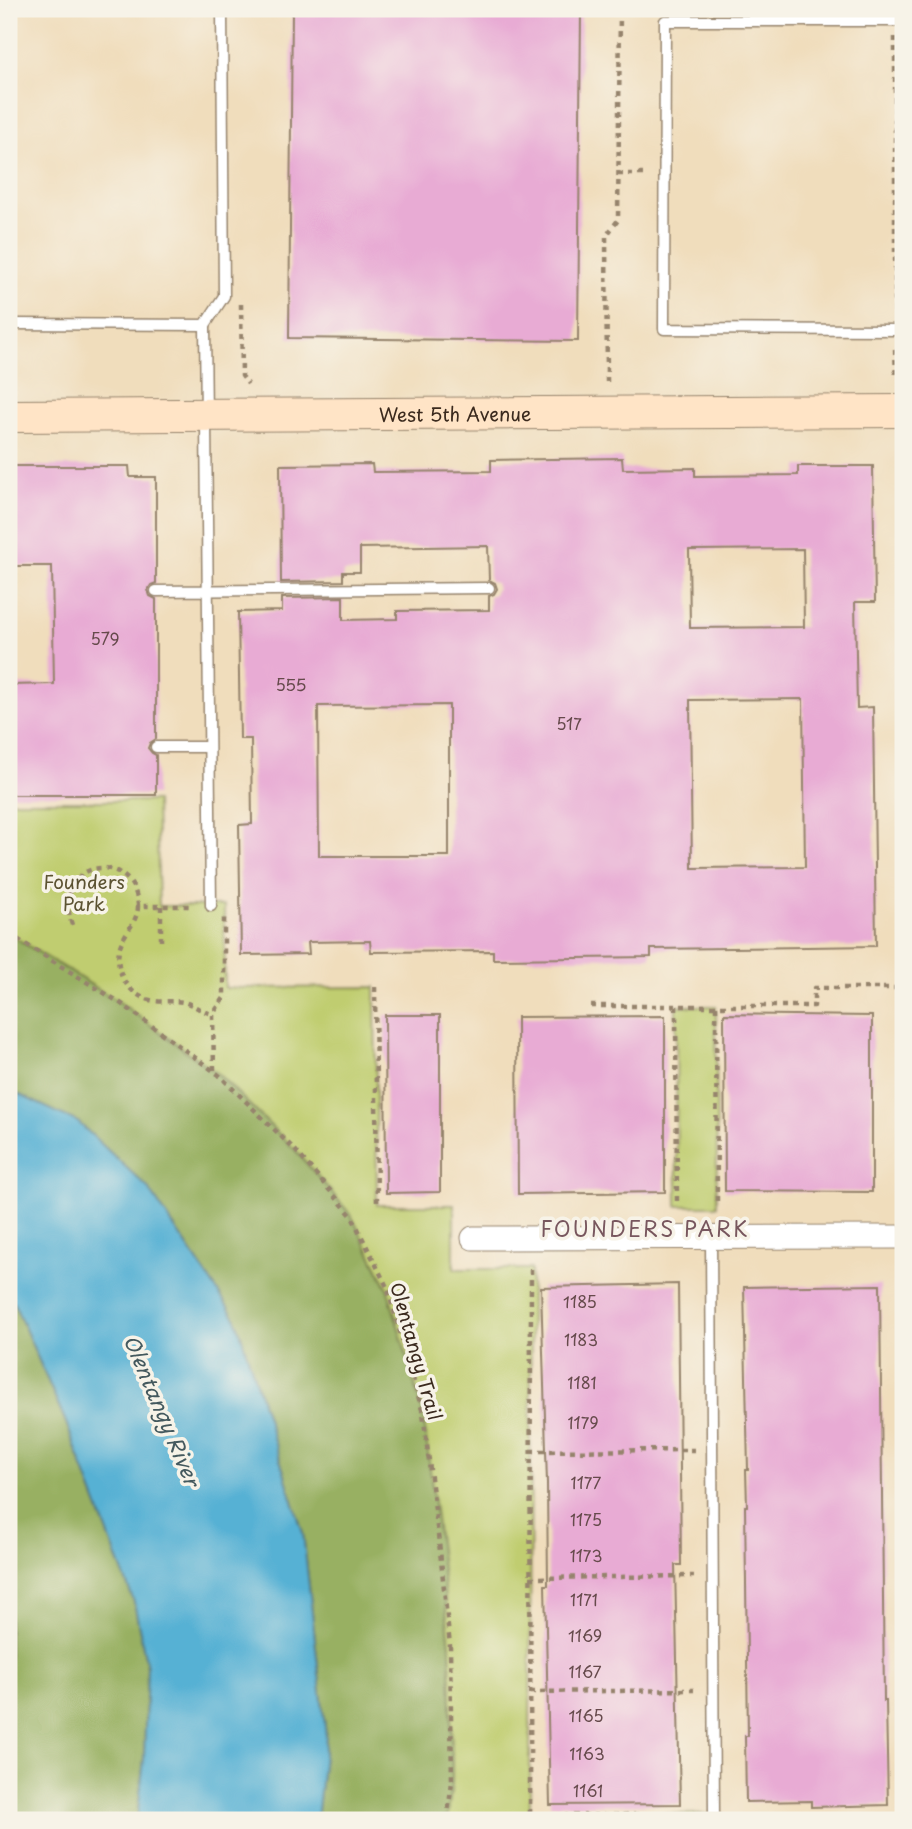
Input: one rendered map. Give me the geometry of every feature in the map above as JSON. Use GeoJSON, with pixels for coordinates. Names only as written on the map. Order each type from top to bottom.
{"type":"FeatureCollection","features":[{"type":"Feature","properties":{"kind":"main road","name":"West 5th Avenue"},"geometry":{"type":"LineString","coordinates":[[9,416],[903,411]]}},
{"type":"Feature","properties":{"kind":"street"},"geometry":{"type":"LineString","coordinates":[[473,1238],[903,1237]]}},
{"type":"Feature","properties":{"kind":"lane"},"geometry":{"type":"LineString","coordinates":[[211,906],[205,325],[224,296],[222,9]]}},
{"type":"Feature","properties":{"kind":"lane"},"geometry":{"type":"LineString","coordinates":[[899,21],[665,21],[664,329],[899,330]]}},
{"type":"Feature","properties":{"kind":"lane"},"geometry":{"type":"LineString","coordinates":[[9,324],[205,325]]}},
{"type":"Feature","properties":{"kind":"lane"},"geometry":{"type":"LineString","coordinates":[[156,591],[489,587]]}},
{"type":"Feature","properties":{"kind":"lane"},"geometry":{"type":"LineString","coordinates":[[156,747],[209,747]]}},
{"type":"Feature","properties":{"kind":"lane"},"geometry":{"type":"LineString","coordinates":[[711,1237],[714,1817]]}},
{"type":"Feature","properties":{"kind":"path"},"geometry":{"type":"LineString","coordinates":[[607,382],[606,236],[618,220],[620,9]]}},
{"type":"Feature","properties":{"kind":"path"},"geometry":{"type":"LineString","coordinates":[[895,379],[899,330],[899,21]]}},
{"type":"Feature","properties":{"kind":"path"},"geometry":{"type":"LineString","coordinates":[[618,174],[665,174]]}},
{"type":"Feature","properties":{"kind":"path"},"geometry":{"type":"LineString","coordinates":[[224,296],[241,296],[242,376],[249,386]]}},
{"type":"Feature","properties":{"kind":"path"},"geometry":{"type":"LineString","coordinates":[[72,925],[68,914],[67,894],[72,884],[86,872],[107,869],[127,878],[134,886],[138,906],[135,921],[119,948],[118,960],[130,989],[150,1000],[180,1002],[213,1014]]}},
{"type":"Feature","properties":{"kind":"path"},"geometry":{"type":"LineString","coordinates":[[138,906],[224,906],[224,998],[213,1014],[214,1071]]}},
{"type":"Feature","properties":{"kind":"path"},"geometry":{"type":"LineString","coordinates":[[162,906],[162,941]]}},
{"type":"Feature","properties":{"kind":"path","name":"Olentangy Trail"},"geometry":{"type":"LineString","coordinates":[[9,934],[119,1002],[214,1071],[295,1150],[351,1215],[387,1287],[423,1413],[440,1551],[450,1646],[452,1783],[447,1820]]}},
{"type":"Feature","properties":{"kind":"path"},"geometry":{"type":"LineString","coordinates":[[375,987],[377,1205]]}},
{"type":"Feature","properties":{"kind":"path"},"geometry":{"type":"LineString","coordinates":[[591,1006],[814,1006],[814,988],[899,988]]}},
{"type":"Feature","properties":{"kind":"path"},"geometry":{"type":"LineString","coordinates":[[676,1006],[677,1206]]}},
{"type":"Feature","properties":{"kind":"path"},"geometry":{"type":"LineString","coordinates":[[716,1006],[717,1206]]}},
{"type":"Feature","properties":{"kind":"path"},"geometry":{"type":"LineString","coordinates":[[531,1269],[530,1816],[714,1817]]}},
{"type":"Feature","properties":{"kind":"path"},"geometry":{"type":"LineString","coordinates":[[530,1451],[712,1450]]}},
{"type":"Feature","properties":{"kind":"path"},"geometry":{"type":"LineString","coordinates":[[530,1578],[713,1575]]}},
{"type":"Feature","properties":{"kind":"path"},"geometry":{"type":"LineString","coordinates":[[530,1692],[713,1689]]}},
{"type":"Feature","properties":{"kind":"green space","name":"Founders Park"},"geometry":{"type":"Polygon","coordinates":[[[9,801],[156,801],[159,906],[224,906],[225,988],[375,987],[377,1205],[454,1205],[454,1269],[531,1269],[530,1815],[714,1814],[714,1820],[447,1820],[452,1782],[450,1646],[387,1287],[351,1215],[295,1150],[219,1075],[119,1002],[9,934],[9,801]]]}},
{"type":"Feature","properties":{"kind":"green space"},"geometry":{"type":"Polygon","coordinates":[[[9,934],[119,1002],[219,1075],[295,1150],[351,1215],[387,1287],[423,1413],[440,1551],[450,1646],[452,1782],[447,1820],[317,1820],[326,1736],[303,1533],[236,1319],[148,1188],[78,1122],[9,1090],[9,934]]]}},
{"type":"Feature","properties":{"kind":"green space"},"geometry":{"type":"Polygon","coordinates":[[[676,1006],[716,1006],[717,1206],[677,1206],[676,1006]]]}},
{"type":"Feature","properties":{"kind":"green space"},"geometry":{"type":"Polygon","coordinates":[[[9,1292],[65,1420],[134,1602],[147,1667],[144,1759],[137,1820],[9,1820],[9,1292]]]}},
{"type":"Feature","properties":{"kind":"water","name":"Olentangy River"},"geometry":{"type":"Polygon","coordinates":[[[9,1090],[78,1122],[148,1188],[236,1319],[303,1533],[326,1736],[317,1820],[137,1820],[144,1759],[147,1667],[134,1602],[65,1420],[9,1292],[9,1090]]]}},
{"type":"Feature","properties":{"kind":"building"},"geometry":{"type":"Polygon","coordinates":[[[292,9],[581,9],[578,341],[289,338],[292,9]]]}},
{"type":"Feature","properties":{"kind":"building"},"geometry":{"type":"Polygon","coordinates":[[[622,458],[623,469],[695,468],[695,476],[798,475],[798,466],[873,466],[875,602],[855,602],[857,708],[873,707],[876,946],[651,949],[651,957],[493,959],[493,951],[371,952],[370,941],[308,942],[309,954],[241,955],[239,825],[252,824],[251,739],[240,739],[238,612],[282,611],[282,598],[343,597],[343,620],[397,619],[397,611],[489,610],[489,596],[497,589],[495,583],[489,580],[488,546],[360,548],[360,572],[343,572],[343,581],[281,582],[280,465],[372,464],[373,472],[491,471],[491,460],[622,458]],[[803,549],[689,550],[690,628],[804,627],[803,549]],[[803,699],[690,700],[692,868],[805,867],[803,699]],[[449,705],[318,706],[319,856],[449,856],[449,705]]]}},
{"type":"Feature","properties":{"kind":"building"},"geometry":{"type":"Polygon","coordinates":[[[9,466],[129,466],[130,477],[156,477],[156,583],[148,590],[150,596],[156,599],[156,739],[148,748],[156,755],[156,795],[9,795],[9,685],[54,684],[52,566],[9,566],[9,466]]]}},
{"type":"Feature","properties":{"kind":"building"},"geometry":{"type":"Polygon","coordinates":[[[724,1014],[872,1016],[872,1192],[725,1191],[724,1014]]]}},
{"type":"Feature","properties":{"kind":"building"},"geometry":{"type":"Polygon","coordinates":[[[385,1015],[440,1015],[440,1192],[386,1193],[385,1015]]]}},
{"type":"Feature","properties":{"kind":"building"},"geometry":{"type":"Polygon","coordinates":[[[665,1016],[665,1192],[518,1194],[517,1017],[665,1016]]]}},
{"type":"Feature","properties":{"kind":"building"},"geometry":{"type":"Polygon","coordinates":[[[678,1284],[681,1565],[675,1565],[680,1804],[550,1805],[545,1585],[548,1585],[547,1483],[541,1287],[678,1284]]]}},
{"type":"Feature","properties":{"kind":"building"},"geometry":{"type":"Polygon","coordinates":[[[880,1285],[884,1701],[888,1805],[811,1807],[811,1801],[746,1802],[745,1736],[748,1736],[745,1506],[748,1470],[744,1287],[880,1285]]]}},
{"type":"Feature","properties":{"kind":"district","name":"FOUNDERS PARK"},"geometry":{"type":"Point","coordinates":[645,1228]}}]}
